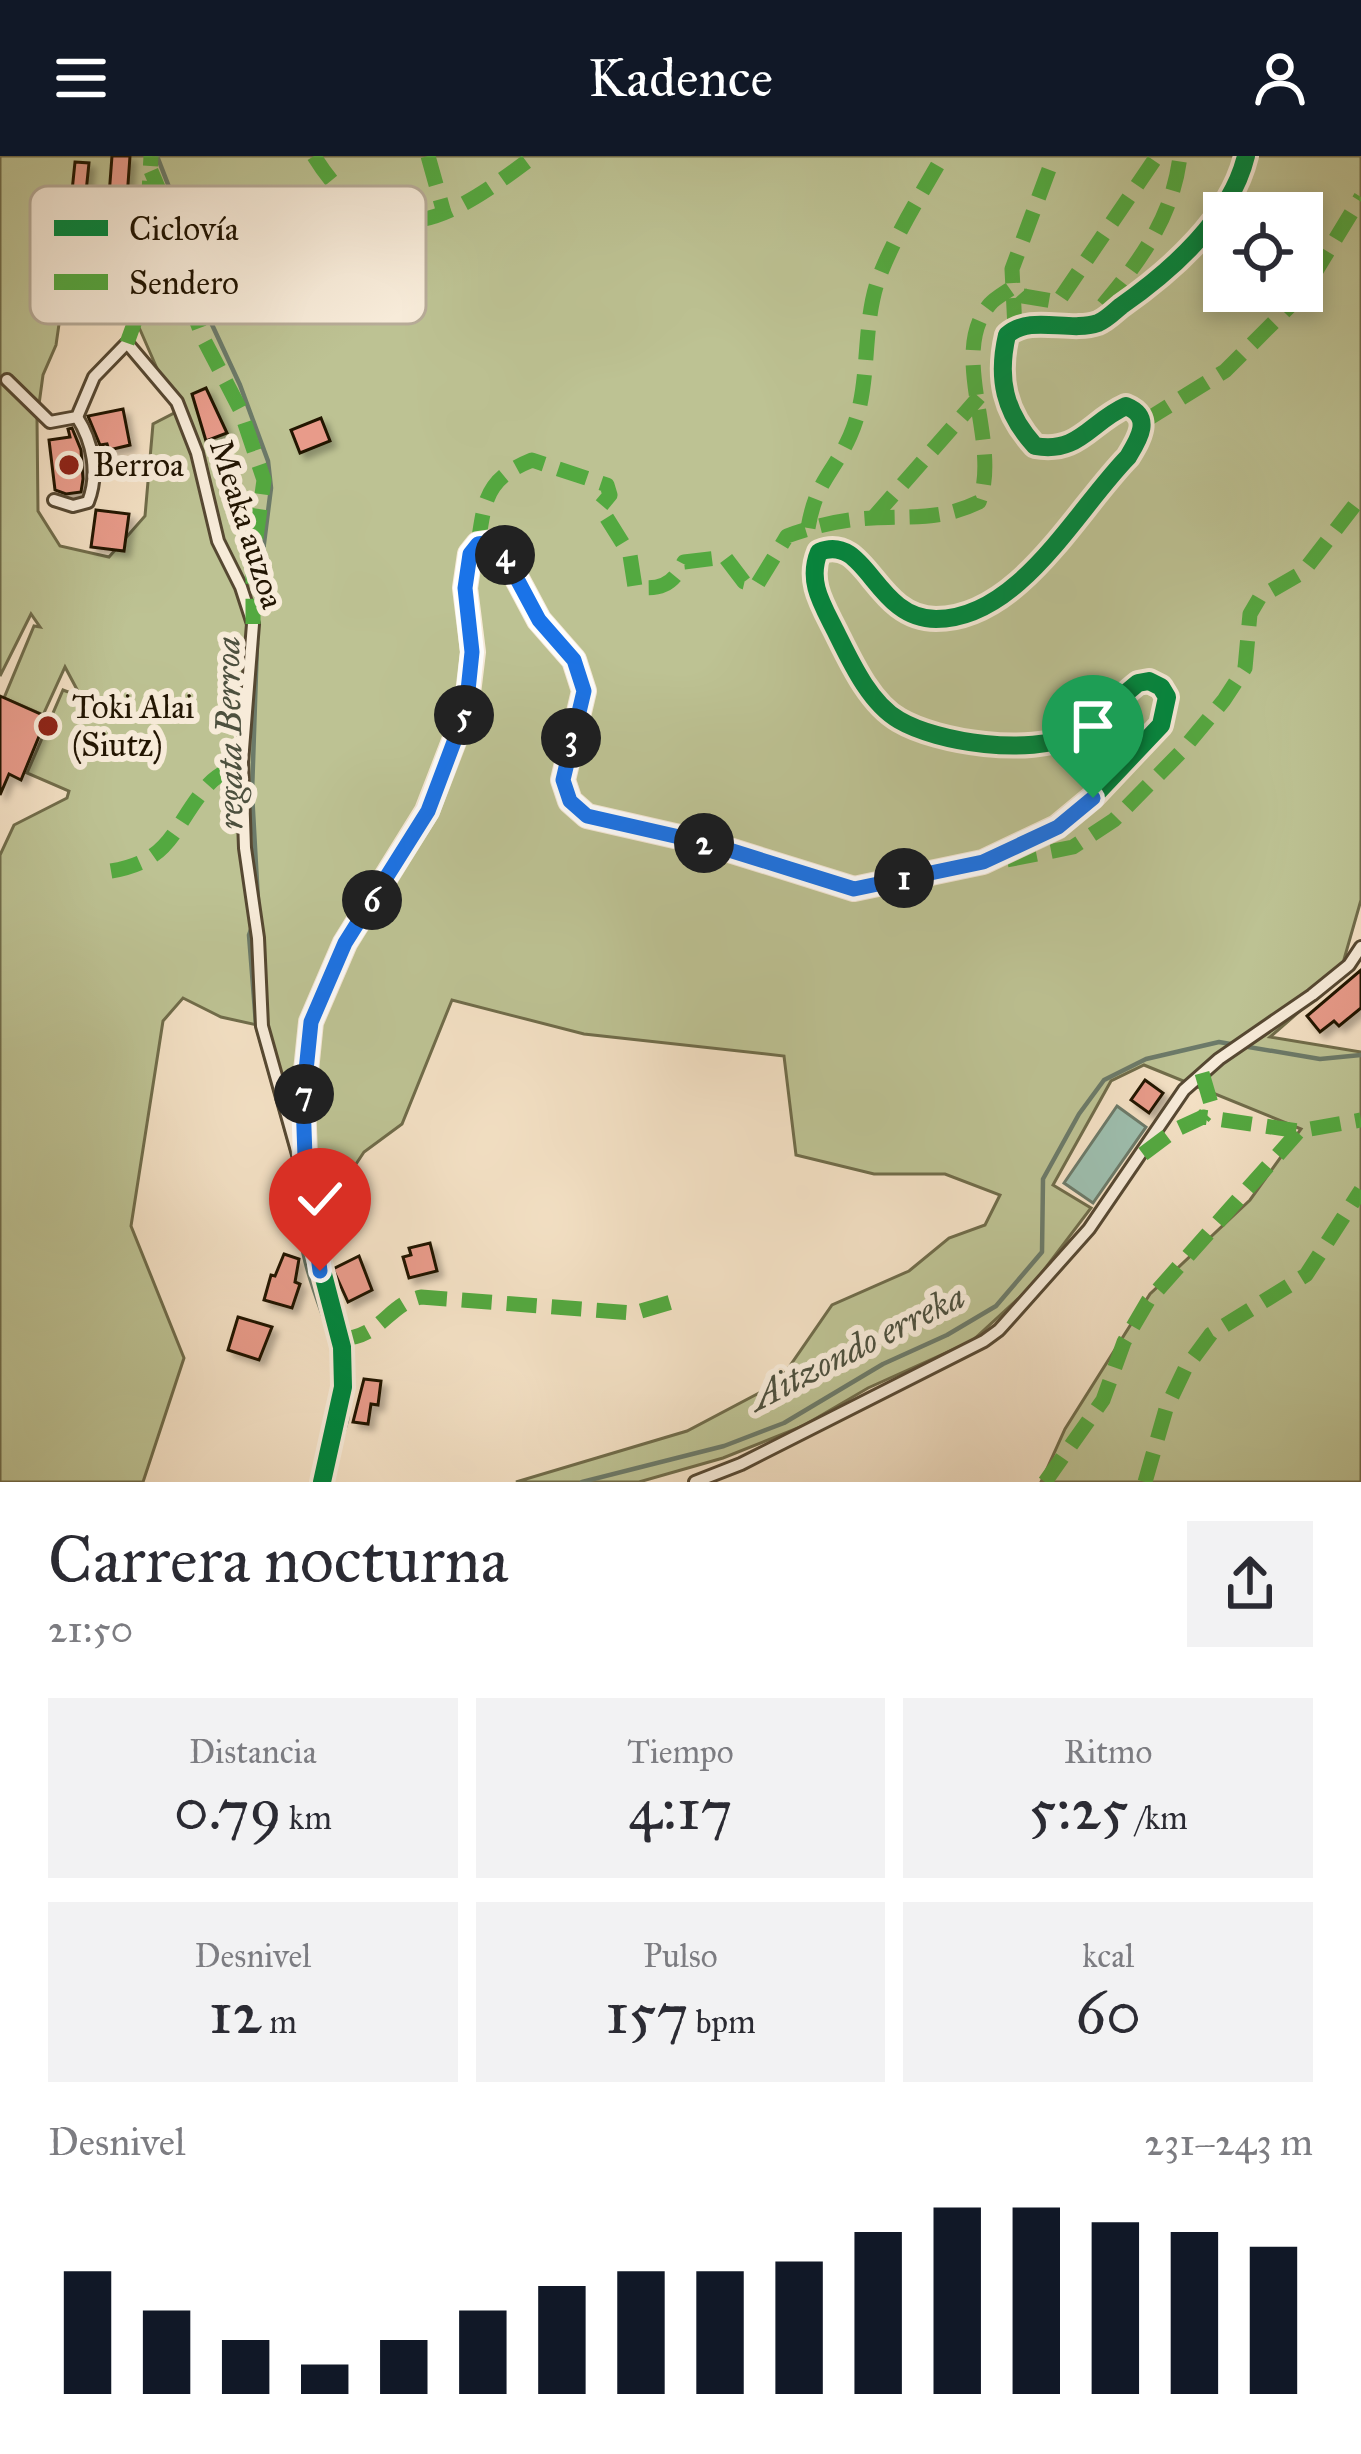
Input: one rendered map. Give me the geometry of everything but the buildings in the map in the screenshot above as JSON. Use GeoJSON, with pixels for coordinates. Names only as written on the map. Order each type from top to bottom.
{"type":"FeatureCollection","features":[{"type":"Feature","properties":{"kind":"street"},"geometry":{"type":"LineString","coordinates":[[322,1482],[344,1387],[342,1348],[320,1271],[308,1186],[303,1100],[311,1022],[345,943],[428,811],[466,710],[472,652],[465,588],[470,554],[478,544],[492,542],[500,547],[539,620],[574,660],[584,691],[563,780],[570,801],[587,816],[710,844],[854,889],[983,862],[1058,827],[1093,798],[1161,725],[1167,697],[1161,687],[1148,681],[1138,683],[1070,736],[1039,743],[1012,746],[943,736],[898,720],[873,696],[816,591],[813,567],[819,552],[832,546],[844,548],[888,600],[911,616],[940,619],[976,610],[1009,594],[1129,458],[1143,422],[1136,410],[1126,406],[1075,443],[1054,449],[1035,446],[1007,406],[1000,367],[1007,335],[1026,325],[1099,322],[1154,283],[1206,230],[1242,171],[1246,156]]}},
{"type":"Feature","properties":{"kind":"street","name":"Meaka auzoa"},"geometry":{"type":"LineString","coordinates":[[77,417],[94,377],[128,343],[176,402],[197,453],[218,541],[253,625],[242,762],[262,1026],[308,1186]]}},
{"type":"Feature","properties":{"kind":"street"},"geometry":{"type":"LineString","coordinates":[[7,380],[50,422],[77,417],[87,431],[93,454],[88,502],[74,506],[54,500]]}},
{"type":"Feature","properties":{"kind":"street"},"geometry":{"type":"LineString","coordinates":[[695,1482],[741,1464],[999,1330],[1089,1229],[1184,1090],[1330,980],[1361,947]]}},
{"type":"Feature","properties":{"kind":"green space"},"geometry":{"type":"Polygon","coordinates":[[[0,156],[1361,156],[1361,900],[1339,977],[1270,1037],[1361,1052],[1361,1482],[1041,1482],[1065,1429],[1150,1294],[1250,1200],[1301,1129],[1144,1065],[1111,1081],[1053,1185],[1091,1208],[1031,1287],[972,1341],[868,1388],[803,1426],[723,1458],[639,1482],[516,1482],[687,1431],[778,1383],[832,1305],[909,1271],[949,1238],[985,1225],[1000,1195],[945,1174],[874,1174],[796,1155],[784,1056],[584,1034],[452,1000],[402,1124],[364,1152],[344,1182],[308,1186],[262,1026],[221,1017],[183,998],[163,1021],[131,1226],[184,1358],[143,1482],[0,1482],[0,855],[14,825],[67,798],[69,791],[27,773],[63,690],[81,697],[65,667],[43,715],[4,698],[34,626],[40,627],[31,614],[0,676],[0,156]],[[30,186],[30,324],[59,324],[43,375],[37,419],[38,511],[60,546],[109,557],[145,516],[153,424],[176,412],[138,324],[426,324],[426,186],[30,186]]]}},
{"type":"Feature","properties":{"kind":"shaded area"},"geometry":{"type":"Polygon","coordinates":[[[1117,1106],[1146,1127],[1093,1203],[1064,1183],[1117,1106]]]}},
{"type":"Feature","properties":{"kind":"waterway","name":"regata Berroa"},"geometry":{"type":"LineString","coordinates":[[157,156],[169,186]]}},
{"type":"Feature","properties":{"kind":"waterway","name":"regata Berroa"},"geometry":{"type":"LineString","coordinates":[[212,324],[268,461],[271,488],[255,614]]}},
{"type":"Feature","properties":{"kind":"waterway","name":"regata Berroa"},"geometry":{"type":"LineString","coordinates":[[257,643],[252,793],[258,901]]}},
{"type":"Feature","properties":{"kind":"waterway","name":"regata Berroa"},"geometry":{"type":"LineString","coordinates":[[253,924],[249,935],[256,1024],[303,1192],[301,1240],[324,1318]]}},
{"type":"Feature","properties":{"kind":"waterway","name":"Aitzondo erreka"},"geometry":{"type":"LineString","coordinates":[[582,1482],[724,1446],[784,1423],[883,1364],[996,1306],[1042,1252],[1043,1179],[1104,1080],[1146,1059],[1219,1042],[1320,1059],[1361,1055]]}},
{"type":"Feature","properties":{"kind":"waterway"},"geometry":{"type":"LineString","coordinates":[[329,1482],[347,1420],[351,1352]]}},
{"type":"Feature","properties":{"kind":"marked path"},"geometry":{"type":"LineString","coordinates":[[149,186],[151,156]]}},
{"type":"Feature","properties":{"kind":"marked path"},"geometry":{"type":"LineString","coordinates":[[314,156],[337,186]]}},
{"type":"Feature","properties":{"kind":"marked path"},"geometry":{"type":"LineString","coordinates":[[428,156],[444,213]]}},
{"type":"Feature","properties":{"kind":"marked path"},"geometry":{"type":"LineString","coordinates":[[426,218],[475,197],[534,156]]}},
{"type":"Feature","properties":{"kind":"marked path"},"geometry":{"type":"LineString","coordinates":[[808,528],[820,488],[857,417],[878,280],[943,156]]}},
{"type":"Feature","properties":{"kind":"marked path"},"geometry":{"type":"LineString","coordinates":[[1015,328],[1012,269],[1054,156]]}},
{"type":"Feature","properties":{"kind":"marked path"},"geometry":{"type":"LineString","coordinates":[[478,544],[490,492],[505,475],[532,460],[607,485],[610,495],[600,507],[630,555],[635,587],[665,585],[684,562],[725,557],[744,582],[757,585],[787,536],[851,520],[939,514],[979,502],[984,453],[974,373],[978,324],[990,304],[1014,286],[1023,296],[1058,302],[1157,156]]}},
{"type":"Feature","properties":{"kind":"marked path"},"geometry":{"type":"LineString","coordinates":[[1103,305],[1163,218],[1180,156]]}},
{"type":"Feature","properties":{"kind":"marked path"},"geometry":{"type":"LineString","coordinates":[[151,171],[157,186]]}},
{"type":"Feature","properties":{"kind":"marked path"},"geometry":{"type":"LineString","coordinates":[[1143,422],[1225,371],[1302,294],[1361,197]]}},
{"type":"Feature","properties":{"kind":"marked path"},"geometry":{"type":"LineString","coordinates":[[127,343],[134,324]]}},
{"type":"Feature","properties":{"kind":"marked path"},"geometry":{"type":"LineString","coordinates":[[198,324],[240,409],[264,480],[253,559],[253,624]]}},
{"type":"Feature","properties":{"kind":"marked path"},"geometry":{"type":"LineString","coordinates":[[873,518],[979,397]]}},
{"type":"Feature","properties":{"kind":"marked path"},"geometry":{"type":"LineString","coordinates":[[1007,860],[1073,847],[1114,820],[1181,752],[1245,668],[1250,614],[1260,597],[1303,572],[1361,497]]}},
{"type":"Feature","properties":{"kind":"marked path"},"geometry":{"type":"LineString","coordinates":[[111,871],[148,859],[170,839],[209,784],[242,762]]}},
{"type":"Feature","properties":{"kind":"marked path"},"geometry":{"type":"LineString","coordinates":[[1202,1073],[1212,1107],[1203,1117]]}},
{"type":"Feature","properties":{"kind":"marked path"},"geometry":{"type":"LineString","coordinates":[[1143,1154],[1175,1130],[1203,1117],[1299,1131],[1361,1120]]}},
{"type":"Feature","properties":{"kind":"marked path"},"geometry":{"type":"LineString","coordinates":[[1045,1482],[1103,1400],[1124,1342],[1148,1301],[1299,1131]]}},
{"type":"Feature","properties":{"kind":"marked path"},"geometry":{"type":"LineString","coordinates":[[1145,1482],[1166,1409],[1185,1369],[1211,1334],[1306,1275],[1361,1190]]}},
{"type":"Feature","properties":{"kind":"marked path"},"geometry":{"type":"LineString","coordinates":[[339,1339],[365,1333],[421,1297],[634,1313],[675,1301]]}},
{"type":"Feature","properties":{"kind":"cycle path"},"geometry":{"type":"LineString","coordinates":[[322,1482],[343,1387],[342,1347],[312,1232],[305,1157],[303,1100],[311,1022],[345,943],[427,811],[466,710],[473,652],[465,588],[470,554],[478,544],[492,542],[500,547],[539,620],[574,660],[584,691],[563,780],[570,801],[587,816],[710,844],[854,889],[983,862],[1057,827],[1092,798],[1161,725],[1167,697],[1161,687],[1149,681],[1138,683],[1081,730],[1033,745],[985,744],[916,728],[888,712],[861,680],[821,602],[815,583],[819,552],[835,549],[849,554],[898,606],[936,619],[966,614],[1020,582],[1128,457],[1141,422],[1126,406],[1074,441],[1035,446],[1016,420],[1006,394],[1007,335],[1027,326],[1087,326],[1107,318],[1197,241],[1227,201],[1246,156]]}},
{"type":"Feature","properties":{"kind":"place","name":"Berroa"},"geometry":{"type":"Point","coordinates":[69,465]}},
{"type":"Feature","properties":{"kind":"place","name":"Toki Alai (Siutz)"},"geometry":{"type":"Point","coordinates":[48,726]}},
{"type":"Feature","properties":{"kind":"route"},"geometry":{"type":"LineString","coordinates":[[320,1271],[305,1157],[303,1100],[311,1022],[345,943],[428,811],[466,710],[472,652],[465,588],[470,554],[478,544],[492,542],[500,547],[539,620],[574,660],[584,691],[563,780],[570,801],[587,816],[710,844],[854,889],[983,862],[1058,827],[1093,798]]}}]}
